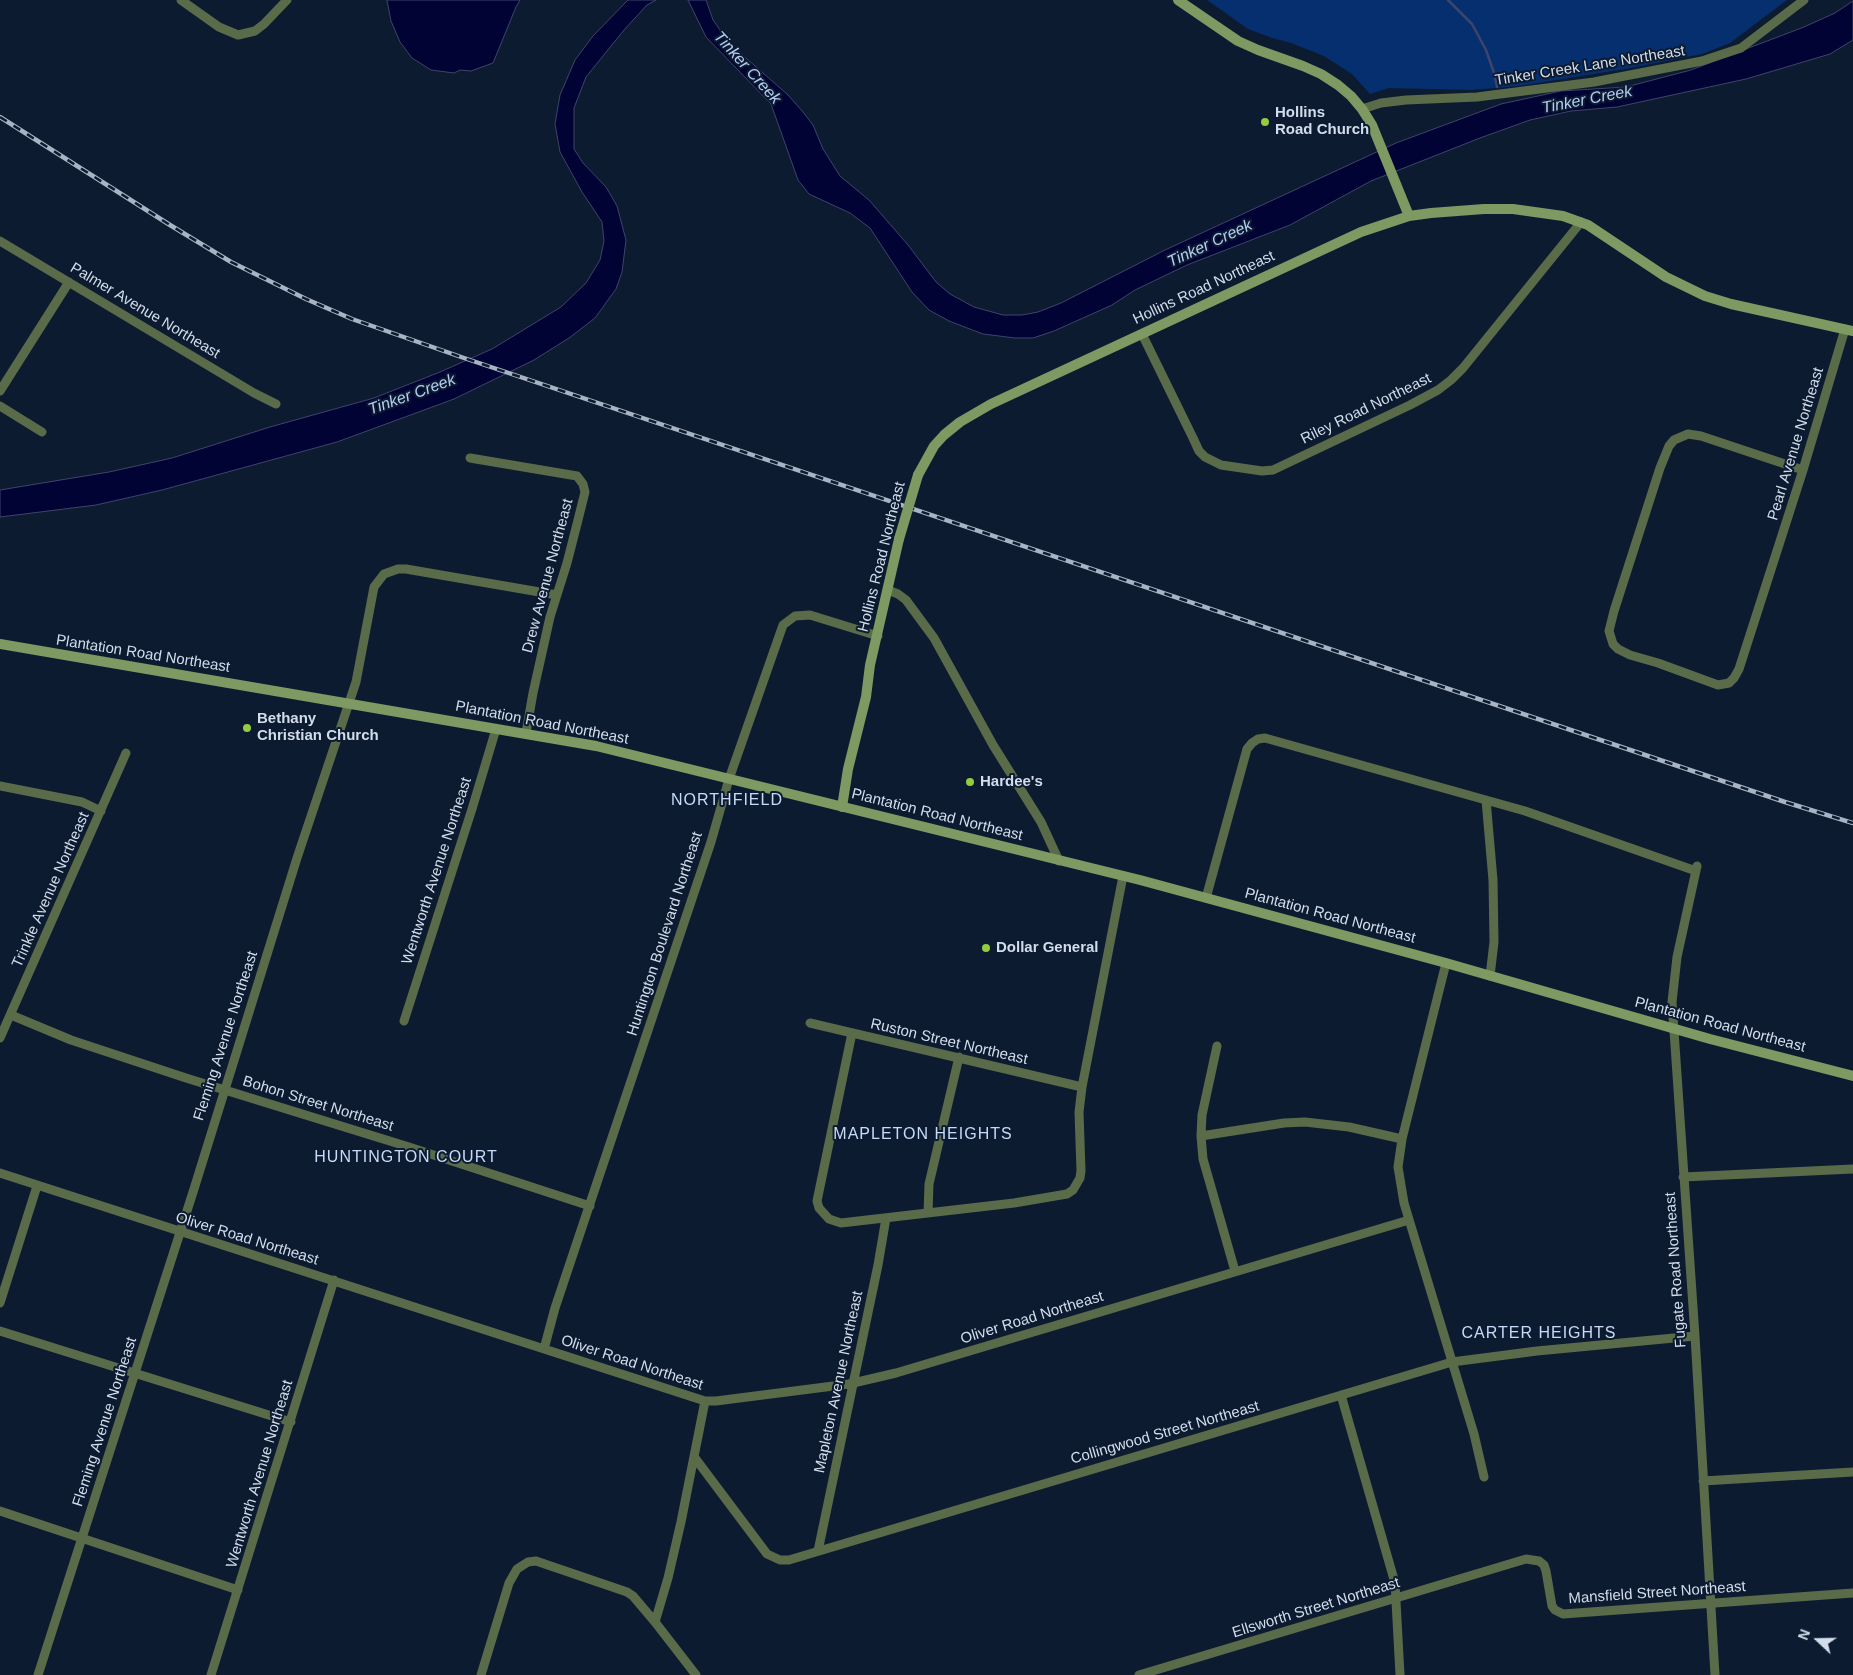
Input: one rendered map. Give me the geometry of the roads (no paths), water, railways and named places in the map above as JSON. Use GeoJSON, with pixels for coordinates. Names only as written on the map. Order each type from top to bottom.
{"type":"FeatureCollection","features":[{"type":"Feature","properties":{"kind":"main road"},"geometry":{"type":"LineString","coordinates":[[1178,0],[1238,41],[1321,74],[1338,85],[1362,109],[1380,142],[1408,216]]}},
{"type":"Feature","properties":{"kind":"main road","name":"Hollins Road Northeast"},"geometry":{"type":"LineString","coordinates":[[842,807],[899,539],[918,475],[934,446],[953,427],[970,415],[1361,232],[1408,216],[1456,210],[1513,209],[1544,212],[1581,222],[1606,236],[1666,277],[1705,296],[1731,304],[1849,330]]}},
{"type":"Feature","properties":{"kind":"main road","name":"Plantation Road Northeast"},"geometry":{"type":"LineString","coordinates":[[0,644],[596,746],[1123,876],[1446,963],[1672,1029],[1853,1076]]}},
{"type":"Feature","properties":{"kind":"street"},"geometry":{"type":"LineString","coordinates":[[181,0],[219,27],[238,35],[254,31],[264,24],[287,0]]}},
{"type":"Feature","properties":{"kind":"street","name":"Tinker Creek Lane Northeast"},"geometry":{"type":"LineString","coordinates":[[1362,109],[1389,102],[1477,97],[1594,82],[1702,61],[1741,48],[1804,0]]}},
{"type":"Feature","properties":{"kind":"street","name":"Riley Road Northeast"},"geometry":{"type":"LineString","coordinates":[[1142,334],[1199,451],[1213,462],[1252,470],[1273,470],[1438,390],[1463,368],[1581,222]]}},
{"type":"Feature","properties":{"kind":"street","name":"Palmer Avenue Northeast"},"geometry":{"type":"LineString","coordinates":[[0,241],[249,390],[276,404]]}},
{"type":"Feature","properties":{"kind":"street"},"geometry":{"type":"LineString","coordinates":[[0,391],[69,282]]}},
{"type":"Feature","properties":{"kind":"street","name":"Pearl Avenue Northeast"},"geometry":{"type":"LineString","coordinates":[[1803,470],[1701,436],[1688,434],[1680,436],[1669,446],[1659,472],[1609,632],[1610,638],[1618,649],[1630,655],[1718,685],[1724,685],[1734,678],[1739,669],[1849,330]]}},
{"type":"Feature","properties":{"kind":"street"},"geometry":{"type":"LineString","coordinates":[[0,406],[42,432]]}},
{"type":"Feature","properties":{"kind":"street","name":"Drew Avenue Northeast"},"geometry":{"type":"LineString","coordinates":[[470,458],[577,476],[583,484],[585,492],[546,636],[526,733]]}},
{"type":"Feature","properties":{"kind":"street","name":"Fleming Avenue Northeast"},"geometry":{"type":"LineString","coordinates":[[38,1675],[297,858],[356,682],[372,593],[378,580],[391,570],[406,569],[557,595]]}},
{"type":"Feature","properties":{"kind":"street"},"geometry":{"type":"LineString","coordinates":[[888,590],[906,600],[934,638],[993,744],[1041,822],[1059,861]]}},
{"type":"Feature","properties":{"kind":"street","name":"Huntington Boulevard Northeast"},"geometry":{"type":"LineString","coordinates":[[544,1348],[555,1308],[711,842],[729,779],[783,625],[796,616],[810,615],[878,636]]}},
{"type":"Feature","properties":{"kind":"street","name":"Wentworth Avenue Northeast"},"geometry":{"type":"LineString","coordinates":[[404,1021],[496,729]]}},
{"type":"Feature","properties":{"kind":"street"},"geometry":{"type":"LineString","coordinates":[[1206,898],[1247,749],[1258,739],[1270,738],[1362,766],[1486,800],[1493,880],[1494,942],[1490,976]]}},
{"type":"Feature","properties":{"kind":"street","name":"Trinkle Avenue Northeast"},"geometry":{"type":"LineString","coordinates":[[0,1038],[102,811],[126,753]]}},
{"type":"Feature","properties":{"kind":"street"},"geometry":{"type":"LineString","coordinates":[[0,786],[82,802],[102,811]]}},
{"type":"Feature","properties":{"kind":"street","name":"Fugate Road Northeast"},"geometry":{"type":"LineString","coordinates":[[1486,800],[1697,868],[1674,977],[1672,1029],[1695,1336],[1715,1675]]}},
{"type":"Feature","properties":{"kind":"street"},"geometry":{"type":"LineString","coordinates":[[852,1033],[817,1201],[823,1214],[828,1219],[841,1223],[1067,1194],[1073,1190],[1080,1178],[1079,1112],[1082,1087],[1123,876]]}},
{"type":"Feature","properties":{"kind":"street"},"geometry":{"type":"LineString","coordinates":[[1446,963],[1402,1139],[1398,1167],[1409,1220],[1474,1434],[1484,1477]]}},
{"type":"Feature","properties":{"kind":"street","name":"Bohon Street Northeast"},"geometry":{"type":"LineString","coordinates":[[11,1015],[71,1040],[590,1206]]}},
{"type":"Feature","properties":{"kind":"street","name":"Ruston Street Northeast"},"geometry":{"type":"LineString","coordinates":[[810,1023],[1082,1087]]}},
{"type":"Feature","properties":{"kind":"street"},"geometry":{"type":"LineString","coordinates":[[1217,1046],[1202,1115],[1201,1136],[1203,1159],[1209,1185],[1234,1271]]}},
{"type":"Feature","properties":{"kind":"street"},"geometry":{"type":"LineString","coordinates":[[928,1213],[929,1184],[959,1057]]}},
{"type":"Feature","properties":{"kind":"street"},"geometry":{"type":"LineString","coordinates":[[1201,1136],[1305,1122],[1350,1127],[1402,1139]]}},
{"type":"Feature","properties":{"kind":"street"},"geometry":{"type":"LineString","coordinates":[[1683,1177],[1853,1169]]}},
{"type":"Feature","properties":{"kind":"street","name":"Oliver Road Northeast"},"geometry":{"type":"LineString","coordinates":[[0,1174],[705,1401],[735,1399],[854,1382],[927,1364],[1409,1220]]}},
{"type":"Feature","properties":{"kind":"street"},"geometry":{"type":"LineString","coordinates":[[0,1303],[37,1186]]}},
{"type":"Feature","properties":{"kind":"street","name":"Mapleton Avenue Northeast"},"geometry":{"type":"LineString","coordinates":[[818,1551],[886,1218]]}},
{"type":"Feature","properties":{"kind":"street","name":"Wentworth Avenue Northeast"},"geometry":{"type":"LineString","coordinates":[[211,1675],[334,1280]]}},
{"type":"Feature","properties":{"kind":"street"},"geometry":{"type":"LineString","coordinates":[[0,1331],[291,1422]]}},
{"type":"Feature","properties":{"kind":"street","name":"Collingwood Street Northeast"},"geometry":{"type":"LineString","coordinates":[[694,1458],[767,1554],[773,1559],[789,1560],[1452,1362],[1537,1351],[1695,1336]]}},
{"type":"Feature","properties":{"kind":"street"},"geometry":{"type":"LineString","coordinates":[[1342,1395],[1395,1584],[1400,1675]]}},
{"type":"Feature","properties":{"kind":"street"},"geometry":{"type":"LineString","coordinates":[[655,1622],[668,1578],[705,1401]]}},
{"type":"Feature","properties":{"kind":"street"},"geometry":{"type":"LineString","coordinates":[[1703,1481],[1853,1472]]}},
{"type":"Feature","properties":{"kind":"street"},"geometry":{"type":"LineString","coordinates":[[0,1511],[238,1590]]}},
{"type":"Feature","properties":{"kind":"street","name":"Mansfield Street Northeast"},"geometry":{"type":"LineString","coordinates":[[1501,1566],[1526,1559],[1539,1562],[1546,1571],[1552,1606],[1560,1613],[1853,1593]]}},
{"type":"Feature","properties":{"kind":"street"},"geometry":{"type":"LineString","coordinates":[[482,1675],[509,1583],[517,1569],[528,1562],[545,1564],[627,1592],[633,1596],[696,1675]]}},
{"type":"Feature","properties":{"kind":"street","name":"Ellsworth Street Northeast"},"geometry":{"type":"LineString","coordinates":[[1139,1675],[1501,1566]]}},
{"type":"Feature","properties":{"kind":"water"},"geometry":{"type":"Polygon","coordinates":[[[387,0],[520,0],[493,63],[471,71],[460,70],[454,73],[431,70],[412,58],[400,42],[391,21],[387,0]]]}},
{"type":"Feature","properties":{"kind":"water","name":"Tinker Creek"},"geometry":{"type":"Polygon","coordinates":[[[628,0],[656,0],[647,5],[624,30],[586,77],[574,108],[574,149],[583,163],[606,187],[617,206],[626,240],[622,272],[616,289],[595,318],[569,338],[534,360],[454,399],[337,442],[162,490],[96,505],[0,517],[0,490],[109,472],[172,458],[270,427],[374,398],[492,349],[561,307],[586,283],[600,260],[604,241],[602,222],[582,192],[560,152],[555,124],[560,95],[575,60],[593,36],[628,0]]]}},
{"type":"Feature","properties":{"kind":"water","name":"Tinker Creek"},"geometry":{"type":"Polygon","coordinates":[[[688,0],[706,0],[713,20],[730,44],[788,95],[803,112],[813,125],[823,149],[840,176],[869,200],[908,245],[936,282],[950,294],[974,307],[1003,315],[1022,315],[1038,312],[1061,303],[1165,250],[1396,143],[1501,104],[1561,91],[1626,87],[1691,70],[1804,27],[1835,13],[1853,1],[1853,40],[1830,54],[1746,79],[1617,107],[1571,111],[1530,120],[1371,181],[1290,225],[1187,265],[1135,290],[1112,305],[1054,331],[1033,338],[1015,338],[983,334],[949,321],[929,310],[912,292],[870,228],[850,213],[809,194],[798,180],[771,104],[706,37],[688,0]]]}},
{"type":"Feature","properties":{"kind":"waterway"},"geometry":{"type":"LineString","coordinates":[[1448,0],[1472,24],[1486,50],[1497,87]]}},
{"type":"Feature","properties":{"kind":"railway"},"geometry":{"type":"LineString","coordinates":[[0,117],[231,262],[306,299],[352,319],[1785,802],[1853,823]]}},
{"type":"Feature","properties":{"kind":"place","name":"Hollins Road Church"},"geometry":{"type":"Point","coordinates":[1265,122]}},
{"type":"Feature","properties":{"kind":"place","name":"Bethany Christian Church"},"geometry":{"type":"Point","coordinates":[247,728]}},
{"type":"Feature","properties":{"kind":"place","name":"Hardee's"},"geometry":{"type":"Point","coordinates":[970,782]}},
{"type":"Feature","properties":{"kind":"place","name":"Dollar General"},"geometry":{"type":"Point","coordinates":[986,948]}},
{"type":"Feature","properties":{"kind":"district","name":"NORTHFIELD"},"geometry":{"type":"Point","coordinates":[727,801]}},
{"type":"Feature","properties":{"kind":"district","name":"MAPLETON HEIGHTS"},"geometry":{"type":"Point","coordinates":[923,1135]}},
{"type":"Feature","properties":{"kind":"district","name":"HUNTINGTON COURT"},"geometry":{"type":"Point","coordinates":[406,1158]}},
{"type":"Feature","properties":{"kind":"district","name":"CARTER HEIGHTS"},"geometry":{"type":"Point","coordinates":[1539,1334]}}]}
